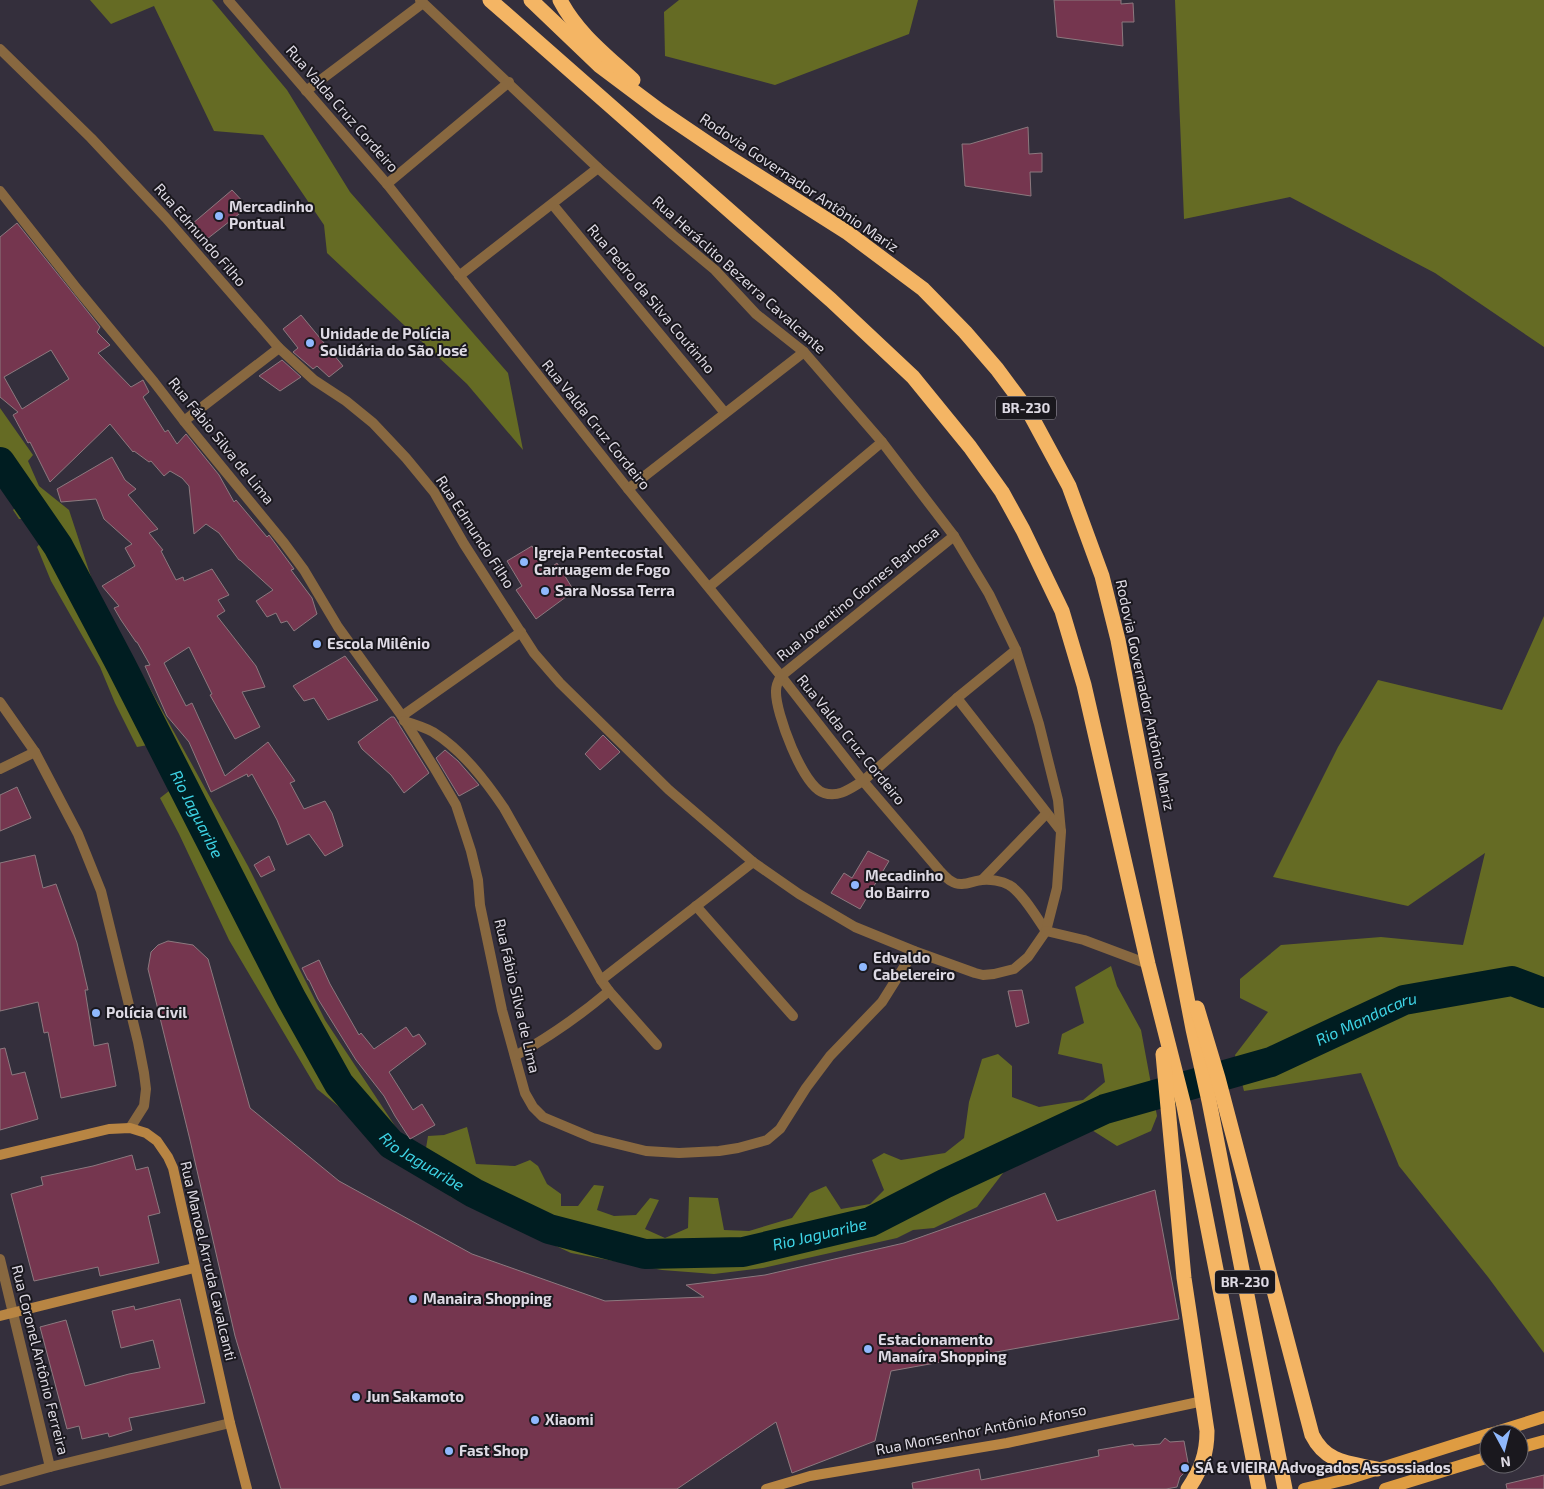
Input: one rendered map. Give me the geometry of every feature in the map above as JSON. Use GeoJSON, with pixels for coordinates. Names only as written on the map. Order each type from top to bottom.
{"type":"FeatureCollection","features":[{"type":"Feature","properties":{"kind":"highway"},"geometry":{"type":"LineString","coordinates":[[490,0],[831,300],[913,377],[970,446],[1002,492],[1023,530],[1062,611],[1084,685],[1164,1034],[1168,1109],[1184,1278],[1207,1431],[1207,1447],[1204,1461],[1188,1489]]}},
{"type":"Feature","properties":{"kind":"highway","name":"Rodovia Governador Antônio Mariz"},"geometry":{"type":"LineString","coordinates":[[531,0],[600,66],[660,111],[848,233],[923,290],[965,332],[997,369],[1029,412],[1069,486],[1102,576],[1118,640],[1185,984],[1198,1029],[1204,1077],[1216,1100]]}},
{"type":"Feature","properties":{"kind":"highway"},"geometry":{"type":"LineString","coordinates":[[560,0],[568,16],[584,34],[646,91],[660,111]]}},
{"type":"Feature","properties":{"kind":"highway"},"geometry":{"type":"LineString","coordinates":[[1198,1029],[1216,1100],[1312,1435],[1318,1447],[1328,1456],[1339,1461],[1377,1469]]}},
{"type":"Feature","properties":{"kind":"highway","name":"BR-230"},"geometry":{"type":"LineString","coordinates":[[1164,1034],[1184,1106],[1259,1489]]}},
{"type":"Feature","properties":{"kind":"highway","name":"BR-230"},"geometry":{"type":"LineString","coordinates":[[1216,1100],[1285,1489]]}},
{"type":"Feature","properties":{"kind":"main road"},"geometry":{"type":"LineString","coordinates":[[0,1154],[109,1130],[130,1128]]}},
{"type":"Feature","properties":{"kind":"main road","name":"Rua Manoel Arruda Cavalcanti"},"geometry":{"type":"LineString","coordinates":[[130,1128],[146,1133],[157,1141],[173,1168],[194,1268],[247,1489]]}},
{"type":"Feature","properties":{"kind":"main road"},"geometry":{"type":"LineString","coordinates":[[0,1316],[194,1268]]}},
{"type":"Feature","properties":{"kind":"main road","name":"Rua Monsenhor Antônio Afonso"},"geometry":{"type":"LineString","coordinates":[[766,1489],[810,1476],[1007,1443],[1203,1401]]}},
{"type":"Feature","properties":{"kind":"main road"},"geometry":{"type":"LineString","coordinates":[[1521,1424],[1544,1417]]}},
{"type":"Feature","properties":{"kind":"main road"},"geometry":{"type":"LineString","coordinates":[[1304,1489],[1347,1479],[1479,1437]]}},
{"type":"Feature","properties":{"kind":"main road"},"geometry":{"type":"LineString","coordinates":[[1529,1445],[1544,1440]]}},
{"type":"Feature","properties":{"kind":"main road"},"geometry":{"type":"LineString","coordinates":[[1385,1489],[1479,1460]]}},
{"type":"Feature","properties":{"kind":"street","name":"Rua Valda Cruz Cordeiro"},"geometry":{"type":"LineString","coordinates":[[228,0],[387,184],[628,489],[781,676],[863,781],[940,870],[950,881],[956,884],[983,880],[1002,882],[1014,888],[1046,931]]}},
{"type":"Feature","properties":{"kind":"street"},"geometry":{"type":"LineString","coordinates":[[306,91],[421,1]]}},
{"type":"Feature","properties":{"kind":"street","name":"Rua Heráclito Bezerra Cavalcante"},"geometry":{"type":"LineString","coordinates":[[421,1],[598,168],[715,270],[756,314],[804,352],[882,442],[954,536],[989,594],[1016,650],[1039,724],[1053,778],[1058,800],[1061,832],[1057,888],[1046,931]]}},
{"type":"Feature","properties":{"kind":"street","name":"Rua Edmundo Filho"},"geometry":{"type":"LineString","coordinates":[[0,50],[91,138],[172,225],[279,348],[314,380],[346,401],[373,423],[406,458],[434,492],[464,544],[534,653],[560,683],[669,790],[753,862],[799,894],[855,926],[914,951],[983,975],[1014,969],[1034,949],[1046,931]]}},
{"type":"Feature","properties":{"kind":"street"},"geometry":{"type":"LineString","coordinates":[[387,184],[509,82]]}},
{"type":"Feature","properties":{"kind":"street"},"geometry":{"type":"LineString","coordinates":[[459,276],[553,205],[598,168]]}},
{"type":"Feature","properties":{"kind":"street","name":"Rua Fábio Silva de Lima"},"geometry":{"type":"LineString","coordinates":[[0,191],[284,543],[304,570],[338,627],[403,718],[435,769],[456,805],[478,880],[480,905],[502,1010],[525,1093],[533,1107],[543,1117],[593,1138],[646,1151],[679,1153],[719,1150],[754,1145],[768,1140],[780,1129],[806,1088],[830,1056],[882,1002],[914,951]]}},
{"type":"Feature","properties":{"kind":"street","name":"Rua Pedro da Silva Coutinho"},"geometry":{"type":"LineString","coordinates":[[553,205],[725,413]]}},
{"type":"Feature","properties":{"kind":"street"},"geometry":{"type":"LineString","coordinates":[[184,421],[279,348]]}},
{"type":"Feature","properties":{"kind":"street"},"geometry":{"type":"LineString","coordinates":[[628,489],[804,352]]}},
{"type":"Feature","properties":{"kind":"street"},"geometry":{"type":"LineString","coordinates":[[709,587],[882,442]]}},
{"type":"Feature","properties":{"kind":"street","name":"Rua Joventino Gomes Barbosa"},"geometry":{"type":"LineString","coordinates":[[781,676],[954,536]]}},
{"type":"Feature","properties":{"kind":"street"},"geometry":{"type":"LineString","coordinates":[[522,632],[403,718],[440,738],[482,777],[504,808],[601,980],[657,1044]]}},
{"type":"Feature","properties":{"kind":"street"},"geometry":{"type":"LineString","coordinates":[[781,676],[776,690],[780,714],[791,747],[811,785],[823,793],[834,795],[847,791],[863,781],[957,698],[1016,650]]}},
{"type":"Feature","properties":{"kind":"street"},"geometry":{"type":"LineString","coordinates":[[957,698],[1061,832]]}},
{"type":"Feature","properties":{"kind":"street"},"geometry":{"type":"LineString","coordinates":[[0,702],[35,752],[78,834],[101,891],[138,1042],[146,1089],[144,1106],[130,1128]]}},
{"type":"Feature","properties":{"kind":"street"},"geometry":{"type":"LineString","coordinates":[[0,769],[35,752]]}},
{"type":"Feature","properties":{"kind":"street"},"geometry":{"type":"LineString","coordinates":[[983,880],[1046,814]]}},
{"type":"Feature","properties":{"kind":"street"},"geometry":{"type":"LineString","coordinates":[[601,980],[753,862]]}},
{"type":"Feature","properties":{"kind":"street"},"geometry":{"type":"LineString","coordinates":[[696,906],[793,1016]]}},
{"type":"Feature","properties":{"kind":"street"},"geometry":{"type":"LineString","coordinates":[[1046,931],[1084,940],[1148,964]]}},
{"type":"Feature","properties":{"kind":"street"},"geometry":{"type":"LineString","coordinates":[[515,1056],[550,1036],[609,991]]}},
{"type":"Feature","properties":{"kind":"street","name":"Rua Coronel Antônio Ferreira"},"geometry":{"type":"LineString","coordinates":[[0,1259],[50,1467]]}},
{"type":"Feature","properties":{"kind":"street"},"geometry":{"type":"LineString","coordinates":[[0,1481],[230,1423]]}},
{"type":"Feature","properties":{"kind":"green space"},"geometry":{"type":"Polygon","coordinates":[[[90,0],[212,0],[287,90],[350,192],[508,373],[523,450],[467,384],[327,253],[324,225],[263,135],[214,131],[154,6],[111,24],[90,0]]]}},
{"type":"Feature","properties":{"kind":"green space"},"geometry":{"type":"Polygon","coordinates":[[[679,0],[918,0],[909,34],[775,85],[665,56],[664,12],[679,0]]]}},
{"type":"Feature","properties":{"kind":"green space"},"geometry":{"type":"Polygon","coordinates":[[[1175,0],[1544,0],[1544,347],[1435,273],[1290,197],[1184,219],[1175,0]]]}},
{"type":"Feature","properties":{"kind":"green space"},"geometry":{"type":"Polygon","coordinates":[[[0,408],[33,455],[28,461],[39,486],[69,510],[95,589],[248,866],[325,1020],[401,1135],[425,1154],[428,1136],[444,1135],[467,1127],[476,1164],[515,1166],[530,1160],[538,1166],[547,1184],[561,1194],[561,1206],[578,1206],[594,1185],[604,1186],[597,1210],[614,1216],[636,1215],[650,1198],[659,1200],[645,1229],[665,1238],[688,1228],[689,1197],[718,1198],[724,1230],[749,1231],[792,1218],[810,1193],[826,1186],[841,1209],[870,1204],[884,1190],[872,1160],[884,1153],[901,1160],[945,1153],[964,1138],[969,1102],[982,1059],[998,1054],[1012,1066],[1012,1097],[1039,1107],[1083,1100],[1105,1082],[1102,1064],[1058,1054],[1062,1034],[1084,1023],[1075,987],[1111,966],[1117,986],[1141,1030],[1157,1116],[1151,1131],[1117,1146],[1084,1125],[1013,1160],[977,1207],[934,1228],[913,1230],[897,1238],[763,1268],[714,1274],[662,1270],[571,1253],[451,1197],[317,1089],[229,940],[160,798],[169,791],[148,745],[137,747],[100,667],[51,581],[37,547],[42,541],[33,519],[19,519],[13,510],[17,506],[0,482],[0,408]]]}},
{"type":"Feature","properties":{"kind":"green space"},"geometry":{"type":"Polygon","coordinates":[[[1544,616],[1544,1353],[1488,1277],[1399,1166],[1361,1073],[1244,1091],[1235,1055],[1268,1012],[1240,998],[1240,979],[1281,945],[1381,937],[1463,945],[1485,853],[1408,906],[1273,877],[1338,747],[1378,680],[1502,710],[1544,616]]]}},
{"type":"Feature","properties":{"kind":"building"},"geometry":{"type":"Polygon","coordinates":[[[1054,0],[1121,0],[1121,4],[1133,3],[1134,22],[1122,22],[1123,46],[1057,37],[1054,0]]]}},
{"type":"Feature","properties":{"kind":"building"},"geometry":{"type":"Polygon","coordinates":[[[1028,127],[1029,154],[1042,153],[1042,172],[1030,172],[1031,196],[965,186],[962,144],[970,144],[1028,127]]]}},
{"type":"Feature","properties":{"kind":"building","name":"Mercadinho Pontual"},"geometry":{"type":"Polygon","coordinates":[[[232,190],[248,207],[207,239],[192,224],[232,190]]]}},
{"type":"Feature","properties":{"kind":"building"},"geometry":{"type":"Polygon","coordinates":[[[17,223],[100,327],[97,332],[110,345],[98,353],[131,387],[143,380],[149,392],[143,397],[165,432],[168,430],[177,444],[186,434],[219,475],[234,502],[236,500],[267,537],[269,535],[294,569],[291,570],[312,598],[317,614],[294,631],[287,621],[281,623],[276,613],[267,617],[256,601],[273,590],[239,560],[219,533],[206,524],[194,534],[189,486],[182,478],[170,471],[164,476],[151,461],[149,462],[133,452],[110,424],[50,482],[30,442],[28,443],[13,415],[18,412],[0,397],[0,237],[17,223]],[[51,350],[4,377],[22,409],[69,379],[51,350]]]}},
{"type":"Feature","properties":{"kind":"building","name":"Unidade de Polícia Solidária do São José"},"geometry":{"type":"Polygon","coordinates":[[[301,315],[343,366],[329,377],[317,366],[313,369],[293,352],[298,348],[283,329],[301,315]]]}},
{"type":"Feature","properties":{"kind":"building"},"geometry":{"type":"Polygon","coordinates":[[[282,360],[301,377],[280,391],[259,376],[282,360]]]}},
{"type":"Feature","properties":{"kind":"building"},"geometry":{"type":"Polygon","coordinates":[[[112,457],[125,480],[136,489],[128,495],[158,529],[149,533],[163,550],[161,551],[176,580],[183,577],[184,581],[212,569],[229,595],[218,600],[225,611],[217,616],[256,666],[265,687],[242,692],[260,727],[235,739],[210,695],[212,694],[189,647],[164,663],[186,706],[192,703],[225,776],[268,742],[295,781],[290,783],[304,809],[325,801],[332,813],[343,846],[325,856],[309,834],[287,845],[277,820],[252,774],[248,777],[247,774],[211,792],[189,742],[167,716],[145,666],[150,665],[114,608],[119,606],[102,586],[135,566],[125,548],[132,544],[104,519],[96,499],[61,502],[57,489],[112,457]]]}},
{"type":"Feature","properties":{"kind":"building","name":"Sara Nossa Terra"},"geometry":{"type":"Polygon","coordinates":[[[532,546],[546,571],[557,563],[574,591],[536,619],[516,590],[522,586],[507,561],[532,546]]]}},
{"type":"Feature","properties":{"kind":"building"},"geometry":{"type":"Polygon","coordinates":[[[345,656],[378,700],[328,720],[314,698],[304,701],[293,686],[345,656]]]}},
{"type":"Feature","properties":{"kind":"building"},"geometry":{"type":"Polygon","coordinates":[[[391,717],[394,717],[429,773],[404,793],[391,775],[362,749],[358,742],[391,717]]]}},
{"type":"Feature","properties":{"kind":"building"},"geometry":{"type":"Polygon","coordinates":[[[603,735],[620,752],[600,770],[585,754],[603,735]]]}},
{"type":"Feature","properties":{"kind":"building"},"geometry":{"type":"Polygon","coordinates":[[[445,750],[458,761],[479,785],[459,796],[436,758],[445,750]]]}},
{"type":"Feature","properties":{"kind":"building"},"geometry":{"type":"Polygon","coordinates":[[[17,787],[31,818],[0,831],[0,795],[17,787]]]}},
{"type":"Feature","properties":{"kind":"building","name":"Mecadinho do Bairro"},"geometry":{"type":"Polygon","coordinates":[[[868,851],[889,861],[860,909],[831,893],[844,873],[852,878],[868,851]]]}},
{"type":"Feature","properties":{"kind":"building"},"geometry":{"type":"Polygon","coordinates":[[[35,855],[43,888],[56,884],[77,943],[88,990],[85,990],[94,1046],[108,1043],[116,1086],[61,1098],[48,1032],[44,1033],[38,1002],[0,1011],[0,863],[35,855]]]}},
{"type":"Feature","properties":{"kind":"building"},"geometry":{"type":"Polygon","coordinates":[[[269,856],[275,870],[261,877],[254,865],[269,856]]]}},
{"type":"Feature","properties":{"kind":"building","name":"Manaira Shopping"},"geometry":{"type":"Polygon","coordinates":[[[168,941],[193,945],[208,959],[250,1108],[339,1181],[472,1254],[605,1301],[704,1297],[686,1285],[765,1275],[904,1243],[1045,1193],[1057,1221],[1155,1190],[1179,1319],[891,1371],[875,1441],[792,1473],[776,1422],[677,1489],[281,1489],[235,1336],[148,969],[151,952],[158,945],[168,941]]]}},
{"type":"Feature","properties":{"kind":"building"},"geometry":{"type":"Polygon","coordinates":[[[319,960],[330,984],[359,1035],[361,1033],[374,1049],[406,1027],[413,1037],[419,1034],[426,1044],[389,1072],[413,1110],[422,1104],[435,1125],[410,1139],[384,1096],[356,1060],[308,980],[302,968],[319,960]]]}},
{"type":"Feature","properties":{"kind":"building"},"geometry":{"type":"Polygon","coordinates":[[[1022,990],[1029,1023],[1016,1027],[1008,991],[1022,990]]]}},
{"type":"Feature","properties":{"kind":"building"},"geometry":{"type":"Polygon","coordinates":[[[5,1048],[12,1075],[25,1072],[38,1119],[0,1130],[0,1049],[5,1048]]]}},
{"type":"Feature","properties":{"kind":"building"},"geometry":{"type":"Polygon","coordinates":[[[132,1155],[136,1170],[148,1167],[160,1213],[148,1216],[159,1263],[100,1276],[98,1267],[34,1281],[11,1194],[43,1185],[41,1177],[93,1166],[132,1155]]]}},
{"type":"Feature","properties":{"kind":"building"},"geometry":{"type":"Polygon","coordinates":[[[180,1299],[205,1403],[129,1418],[132,1430],[109,1437],[108,1433],[82,1439],[79,1426],[67,1429],[40,1327],[66,1320],[85,1386],[160,1368],[153,1340],[121,1348],[112,1311],[134,1306],[135,1310],[180,1299]]]}},
{"type":"Feature","properties":{"kind":"building"},"geometry":{"type":"Polygon","coordinates":[[[1165,1438],[1170,1442],[1184,1441],[1189,1468],[1180,1477],[1177,1487],[1166,1489],[913,1489],[912,1483],[979,1469],[981,1480],[1099,1456],[1098,1450],[1133,1444],[1134,1446],[1160,1444],[1165,1438]]]}},
{"type":"Feature","properties":{"kind":"building"},"geometry":{"type":"Polygon","coordinates":[[[1544,1475],[1544,1489],[1507,1489],[1506,1484],[1544,1475]]]}},
{"type":"Feature","properties":{"kind":"waterway","name":"Rio Jaguaribe"},"geometry":{"type":"LineString","coordinates":[[0,462],[58,546],[291,998],[339,1084],[391,1144],[474,1193],[549,1229],[645,1254],[743,1252],[870,1222],[944,1184],[1105,1109],[1271,1062],[1404,1000],[1512,981],[1544,993]]}},
{"type":"Feature","properties":{"kind":"place","name":"Mercadinho Pontual"},"geometry":{"type":"Point","coordinates":[219,216]}},
{"type":"Feature","properties":{"kind":"place","name":"Unidade de Polícia Solidária do São José"},"geometry":{"type":"Point","coordinates":[310,343]}},
{"type":"Feature","properties":{"kind":"place","name":"Igreja Pentecostal Carruagem de Fogo"},"geometry":{"type":"Point","coordinates":[524,562]}},
{"type":"Feature","properties":{"kind":"place","name":"Sara Nossa Terra"},"geometry":{"type":"Point","coordinates":[545,591]}},
{"type":"Feature","properties":{"kind":"place","name":"Escola Milênio"},"geometry":{"type":"Point","coordinates":[317,644]}},
{"type":"Feature","properties":{"kind":"place","name":"Mecadinho do Bairro"},"geometry":{"type":"Point","coordinates":[855,885]}},
{"type":"Feature","properties":{"kind":"place","name":"Edvaldo Cabelereiro"},"geometry":{"type":"Point","coordinates":[863,967]}},
{"type":"Feature","properties":{"kind":"place","name":"Polícia Civil"},"geometry":{"type":"Point","coordinates":[96,1013]}},
{"type":"Feature","properties":{"kind":"place","name":"Manaira Shopping"},"geometry":{"type":"Point","coordinates":[413,1299]}},
{"type":"Feature","properties":{"kind":"place","name":"Estacionamento Manaíra Shopping"},"geometry":{"type":"Point","coordinates":[868,1349]}},
{"type":"Feature","properties":{"kind":"place","name":"Jun Sakamoto"},"geometry":{"type":"Point","coordinates":[356,1397]}},
{"type":"Feature","properties":{"kind":"place","name":"Xiaomi"},"geometry":{"type":"Point","coordinates":[535,1420]}},
{"type":"Feature","properties":{"kind":"place","name":"Fast Shop"},"geometry":{"type":"Point","coordinates":[449,1451]}},
{"type":"Feature","properties":{"kind":"place","name":"SÁ & VIEIRA Advogados Assossiados"},"geometry":{"type":"Point","coordinates":[1185,1468]}},
{"type":"Feature","properties":{"kind":"water label","name":"Rio Mandacaru"},"geometry":{"type":"Point","coordinates":[1367,1020]}}]}
